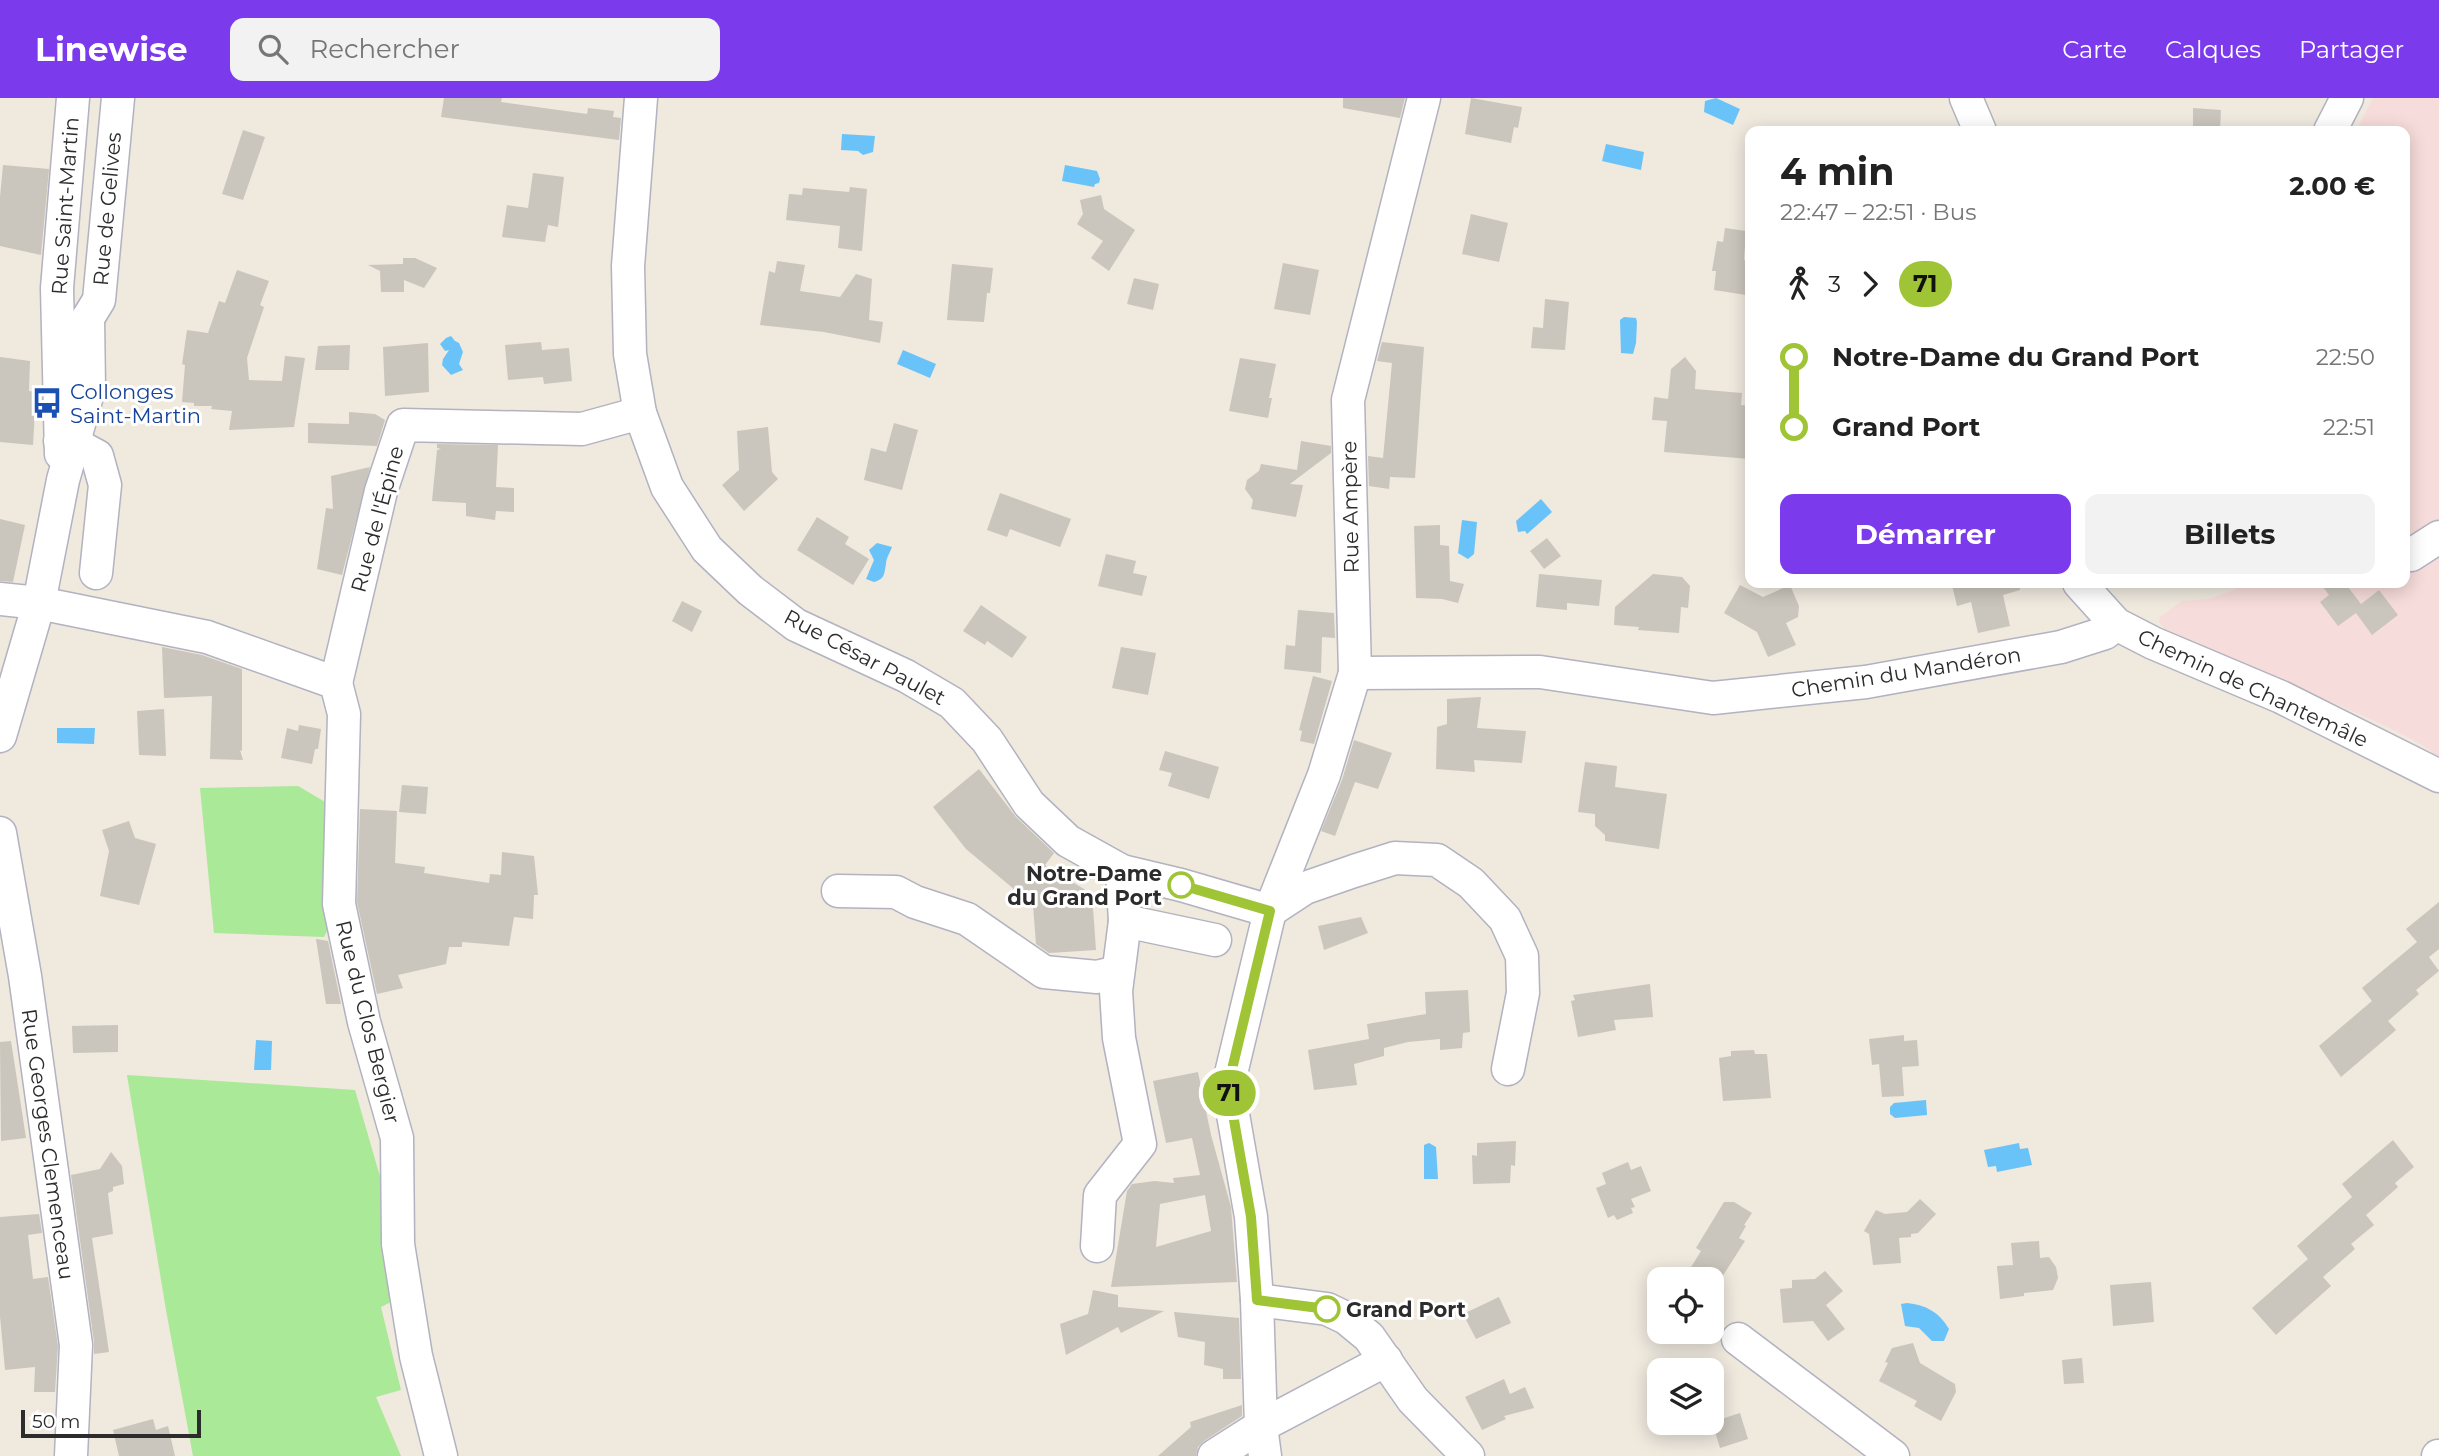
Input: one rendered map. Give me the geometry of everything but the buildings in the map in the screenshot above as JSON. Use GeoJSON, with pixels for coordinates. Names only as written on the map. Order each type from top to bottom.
{"type":"FeatureCollection","features":[{"type":"Feature","properties":{"kind":"street","name":"Rue Saint-Martin"},"geometry":{"type":"LineString","coordinates":[[38,603],[63,480],[67,442],[89,389],[74,315],[57,288],[73,98]]}},
{"type":"Feature","properties":{"kind":"street","name":"Rue de Gelives"},"geometry":{"type":"LineString","coordinates":[[74,315],[99,300],[118,98]]}},
{"type":"Feature","properties":{"kind":"street","name":"Rue César Paulet"},"geometry":{"type":"LineString","coordinates":[[641,98],[628,266],[630,354],[640,413],[667,487],[707,549],[750,590],[796,625],[905,676],[952,703],[987,740],[1029,804],[1068,841],[1122,871],[1270,911]]}},
{"type":"Feature","properties":{"kind":"street","name":"Rue Ampère"},"geometry":{"type":"LineString","coordinates":[[1263,1441],[1251,1217],[1228,1086],[1270,911],[1324,775],[1355,673],[1348,400],[1424,98]]}},
{"type":"Feature","properties":{"kind":"street"},"geometry":{"type":"LineString","coordinates":[[1966,98],[1978,126]]}},
{"type":"Feature","properties":{"kind":"street"},"geometry":{"type":"LineString","coordinates":[[2333,126],[2347,98]]}},
{"type":"Feature","properties":{"kind":"street","name":"Rue de l'Épine"},"geometry":{"type":"LineString","coordinates":[[335,683],[381,491],[403,425],[582,429],[640,413]]}},
{"type":"Feature","properties":{"kind":"street"},"geometry":{"type":"LineString","coordinates":[[67,442],[97,456],[105,485],[96,573]]}},
{"type":"Feature","properties":{"kind":"street"},"geometry":{"type":"LineString","coordinates":[[2412,555],[2439,537]]}},
{"type":"Feature","properties":{"kind":"street","name":"Chemin de Chantemâle"},"geometry":{"type":"LineString","coordinates":[[2084,588],[2116,624],[2153,643],[2281,697],[2439,776]]}},
{"type":"Feature","properties":{"kind":"street"},"geometry":{"type":"LineString","coordinates":[[0,598],[207,636],[335,683]]}},
{"type":"Feature","properties":{"kind":"street"},"geometry":{"type":"LineString","coordinates":[[0,736],[38,603]]}},
{"type":"Feature","properties":{"kind":"street","name":"Chemin du Mandéron"},"geometry":{"type":"LineString","coordinates":[[1355,673],[1540,672],[1713,698],[1866,682],[2060,647],[2105,633],[2116,624]]}},
{"type":"Feature","properties":{"kind":"street","name":"Rue du Clos Bergier"},"geometry":{"type":"LineString","coordinates":[[335,683],[344,714],[339,904],[364,1023],[397,1138],[398,1244],[416,1356],[441,1456]]}},
{"type":"Feature","properties":{"kind":"street","name":"Rue Georges Clemenceau"},"geometry":{"type":"LineString","coordinates":[[1,845],[13,977],[75,1345],[71,1456]]}},
{"type":"Feature","properties":{"kind":"street"},"geometry":{"type":"LineString","coordinates":[[1270,911],[1305,888],[1354,871],[1395,859],[1437,860],[1471,883],[1505,919],[1522,956],[1523,993],[1508,1069]]}},
{"type":"Feature","properties":{"kind":"street"},"geometry":{"type":"LineString","coordinates":[[1097,1246],[1100,1195],[1140,1144],[1119,1038],[1116,991],[1125,921],[1122,871]]}},
{"type":"Feature","properties":{"kind":"street"},"geometry":{"type":"LineString","coordinates":[[838,891],[896,892],[915,902],[967,919],[1044,972],[1097,977],[1117,972]]}},
{"type":"Feature","properties":{"kind":"street"},"geometry":{"type":"LineString","coordinates":[[1125,921],[1215,940]]}},
{"type":"Feature","properties":{"kind":"street"},"geometry":{"type":"LineString","coordinates":[[1257,1300],[1327,1309],[1346,1318],[1368,1337],[1413,1400],[1468,1456]]}},
{"type":"Feature","properties":{"kind":"street"},"geometry":{"type":"LineString","coordinates":[[1738,1339],[1893,1456]]}},
{"type":"Feature","properties":{"kind":"street"},"geometry":{"type":"LineString","coordinates":[[1214,1456],[1263,1441],[1386,1360]]}},
{"type":"Feature","properties":{"kind":"shaded area"},"geometry":{"type":"Polygon","coordinates":[[[2373,98],[2439,98],[2439,757],[2386,726],[2164,628],[2159,622],[2160,617],[2182,601],[2208,599],[2237,588],[2410,588],[2410,126],[2359,126],[2373,98]]]}},
{"type":"Feature","properties":{"kind":"green space"},"geometry":{"type":"Polygon","coordinates":[[[298,786],[332,806],[333,919],[324,937],[214,933],[200,788],[298,786]]]}},
{"type":"Feature","properties":{"kind":"green space"},"geometry":{"type":"Polygon","coordinates":[[[127,1075],[355,1090],[381,1180],[384,1242],[393,1301],[381,1307],[401,1390],[376,1397],[401,1456],[193,1456],[127,1075]]]}},
{"type":"Feature","properties":{"kind":"water"},"geometry":{"type":"Polygon","coordinates":[[[1716,98],[1740,109],[1733,125],[1704,112],[1705,101],[1716,98]]]}},
{"type":"Feature","properties":{"kind":"water"},"geometry":{"type":"Polygon","coordinates":[[[842,134],[875,136],[873,152],[863,155],[858,151],[841,150],[842,134]]]}},
{"type":"Feature","properties":{"kind":"water"},"geometry":{"type":"Polygon","coordinates":[[[1606,144],[1644,152],[1641,170],[1602,161],[1606,144]]]}},
{"type":"Feature","properties":{"kind":"water"},"geometry":{"type":"Polygon","coordinates":[[[1065,165],[1097,171],[1099,183],[1094,187],[1062,181],[1065,165]]]}},
{"type":"Feature","properties":{"kind":"water"},"geometry":{"type":"Polygon","coordinates":[[[1624,317],[1636,318],[1637,322],[1633,354],[1621,353],[1620,320],[1624,317]]]}},
{"type":"Feature","properties":{"kind":"water"},"geometry":{"type":"Polygon","coordinates":[[[451,336],[459,343],[463,352],[459,364],[463,370],[451,375],[442,365],[449,350],[445,351],[440,344],[451,336]]]}},
{"type":"Feature","properties":{"kind":"water"},"geometry":{"type":"Polygon","coordinates":[[[903,350],[936,364],[930,378],[897,364],[903,350]]]}},
{"type":"Feature","properties":{"kind":"water"},"geometry":{"type":"Polygon","coordinates":[[[1541,499],[1552,512],[1527,534],[1525,531],[1518,532],[1516,521],[1541,499]]]}},
{"type":"Feature","properties":{"kind":"water"},"geometry":{"type":"Polygon","coordinates":[[[1462,520],[1477,522],[1474,554],[1468,559],[1458,553],[1462,520]]]}},
{"type":"Feature","properties":{"kind":"water"},"geometry":{"type":"Polygon","coordinates":[[[877,543],[892,547],[883,576],[874,582],[866,579],[874,560],[869,550],[877,543]]]}},
{"type":"Feature","properties":{"kind":"water"},"geometry":{"type":"Polygon","coordinates":[[[57,728],[95,728],[94,744],[57,743],[57,728]]]}},
{"type":"Feature","properties":{"kind":"water"},"geometry":{"type":"Polygon","coordinates":[[[256,1040],[272,1041],[271,1070],[254,1070],[256,1040]]]}},
{"type":"Feature","properties":{"kind":"water"},"geometry":{"type":"Polygon","coordinates":[[[1926,1100],[1927,1115],[1895,1118],[1890,1114],[1890,1107],[1894,1103],[1926,1100]]]}},
{"type":"Feature","properties":{"kind":"water"},"geometry":{"type":"Polygon","coordinates":[[[1429,1143],[1436,1147],[1438,1179],[1424,1179],[1424,1145],[1429,1143]]]}},
{"type":"Feature","properties":{"kind":"water"},"geometry":{"type":"Polygon","coordinates":[[[2019,1143],[2020,1149],[2028,1148],[2032,1165],[1997,1172],[1996,1166],[1988,1167],[1984,1150],[2019,1143]]]}},
{"type":"Feature","properties":{"kind":"water"},"geometry":{"type":"Polygon","coordinates":[[[1901,1304],[1926,1308],[1941,1318],[1949,1329],[1944,1341],[1932,1341],[1919,1328],[1905,1326],[1901,1304]]]}},
{"type":"Feature","properties":{"kind":"bus line","name":"71"},"geometry":{"type":"LineString","coordinates":[[1181,885],[1270,911],[1228,1086],[1251,1217],[1257,1300],[1327,1309]]}},
{"type":"Feature","properties":{"kind":"place","name":"Collonges Saint-Martin"},"geometry":{"type":"Point","coordinates":[47,403]}},
{"type":"Feature","properties":{"kind":"place","name":"Notre-Dame du Grand Port"},"geometry":{"type":"Point","coordinates":[1181,885]}},
{"type":"Feature","properties":{"kind":"place","name":"Grand Port"},"geometry":{"type":"Point","coordinates":[1327,1309]}}]}
